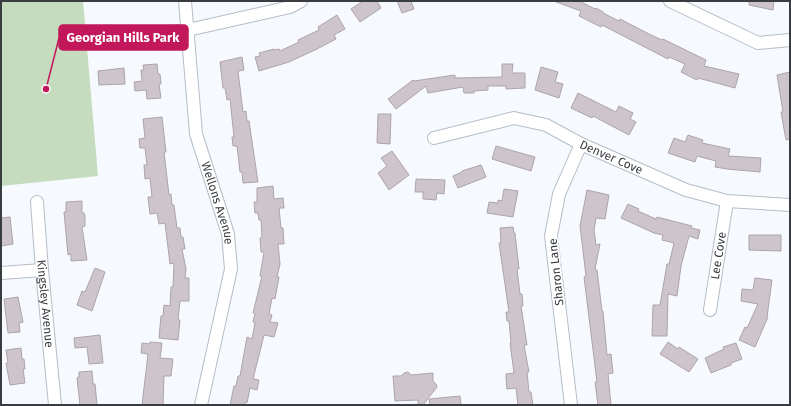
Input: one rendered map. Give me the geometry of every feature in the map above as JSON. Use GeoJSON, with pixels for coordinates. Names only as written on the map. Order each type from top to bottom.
{"type":"FeatureCollection","features":[{"type":"Feature","properties":{"kind":"street","name":"Wellons Avenue"},"geometry":{"type":"LineString","coordinates":[[185,1],[196,134],[228,234],[231,269],[201,405]]}},
{"type":"Feature","properties":{"kind":"street"},"geometry":{"type":"LineString","coordinates":[[90,41],[188,30],[290,7],[301,1]]}},
{"type":"Feature","properties":{"kind":"street"},"geometry":{"type":"LineString","coordinates":[[670,1],[758,43],[790,40]]}},
{"type":"Feature","properties":{"kind":"street","name":"Denver Cove"},"geometry":{"type":"LineString","coordinates":[[434,138],[514,118],[546,125],[581,144],[686,190],[727,201],[790,205]]}},
{"type":"Feature","properties":{"kind":"street","name":"Sharon Lane"},"geometry":{"type":"LineString","coordinates":[[571,405],[551,236],[559,194],[581,144]]}},
{"type":"Feature","properties":{"kind":"street","name":"Lee Cove"},"geometry":{"type":"LineString","coordinates":[[710,310],[727,201]]}},
{"type":"Feature","properties":{"kind":"street","name":"Kingsley Avenue"},"geometry":{"type":"LineString","coordinates":[[37,202],[55,405]]}},
{"type":"Feature","properties":{"kind":"street"},"geometry":{"type":"LineString","coordinates":[[1,273],[42,270]]}},
{"type":"Feature","properties":{"kind":"green space"},"geometry":{"type":"Polygon","coordinates":[[[1,1],[83,1],[98,176],[1,186],[1,1]]]}},
{"type":"Feature","properties":{"kind":"building"},"geometry":{"type":"Polygon","coordinates":[[[363,1],[377,1],[381,8],[360,22],[351,9],[363,1]]]}},
{"type":"Feature","properties":{"kind":"building"},"geometry":{"type":"Polygon","coordinates":[[[397,1],[411,1],[414,9],[402,13],[397,1]]]}},
{"type":"Feature","properties":{"kind":"building"},"geometry":{"type":"Polygon","coordinates":[[[556,1],[579,1],[595,9],[596,8],[619,21],[620,19],[706,60],[704,66],[739,74],[735,88],[698,78],[697,80],[681,72],[685,64],[669,57],[668,59],[602,25],[601,27],[579,16],[581,11],[556,1]]]}},
{"type":"Feature","properties":{"kind":"building"},"geometry":{"type":"Polygon","coordinates":[[[749,1],[774,1],[773,10],[749,5],[749,1]]]}},
{"type":"Feature","properties":{"kind":"building"},"geometry":{"type":"Polygon","coordinates":[[[337,15],[345,29],[334,35],[336,39],[289,62],[259,71],[255,57],[260,56],[259,53],[274,49],[279,49],[280,51],[299,42],[298,40],[319,30],[318,27],[337,15]]]}},
{"type":"Feature","properties":{"kind":"building"},"geometry":{"type":"Polygon","coordinates":[[[242,57],[244,70],[238,71],[243,112],[246,111],[247,121],[249,121],[258,182],[243,183],[242,172],[240,172],[237,146],[233,146],[232,137],[234,137],[230,99],[227,100],[225,88],[223,88],[220,62],[242,57]]]}},
{"type":"Feature","properties":{"kind":"building"},"geometry":{"type":"Polygon","coordinates":[[[157,64],[158,74],[160,74],[161,84],[159,84],[161,98],[147,99],[146,90],[135,91],[134,82],[142,81],[141,70],[144,70],[143,65],[157,64]]]}},
{"type":"Feature","properties":{"kind":"building"},"geometry":{"type":"Polygon","coordinates":[[[502,64],[513,64],[512,73],[525,73],[525,88],[506,89],[506,86],[488,86],[488,90],[474,91],[474,93],[464,93],[463,87],[428,93],[426,86],[396,109],[388,99],[413,80],[455,75],[455,78],[502,77],[502,64]]]}},
{"type":"Feature","properties":{"kind":"building"},"geometry":{"type":"Polygon","coordinates":[[[541,67],[558,72],[555,82],[563,84],[559,98],[535,90],[541,67]]]}},
{"type":"Feature","properties":{"kind":"building"},"geometry":{"type":"Polygon","coordinates":[[[124,68],[125,84],[99,85],[98,71],[124,68]]]}},
{"type":"Feature","properties":{"kind":"building"},"geometry":{"type":"Polygon","coordinates":[[[790,72],[790,139],[786,140],[777,75],[790,72]]]}},
{"type":"Feature","properties":{"kind":"building"},"geometry":{"type":"Polygon","coordinates":[[[578,93],[616,112],[619,106],[633,113],[630,119],[636,122],[629,135],[593,116],[592,118],[571,108],[578,93]]]}},
{"type":"Feature","properties":{"kind":"building"},"geometry":{"type":"Polygon","coordinates":[[[378,114],[391,114],[390,144],[377,143],[378,114]]]}},
{"type":"Feature","properties":{"kind":"building"},"geometry":{"type":"Polygon","coordinates":[[[162,117],[169,195],[171,194],[172,205],[174,205],[177,228],[180,228],[181,237],[183,237],[185,249],[182,249],[186,269],[185,278],[189,278],[189,301],[180,301],[178,340],[159,338],[161,316],[163,316],[164,305],[170,306],[171,287],[173,287],[174,263],[170,264],[165,223],[159,224],[157,213],[150,214],[148,197],[152,197],[150,178],[145,179],[144,165],[147,165],[145,148],[140,148],[139,139],[145,138],[143,119],[162,117]]]}},
{"type":"Feature","properties":{"kind":"building"},"geometry":{"type":"Polygon","coordinates":[[[688,135],[703,140],[702,143],[730,149],[728,156],[761,158],[760,172],[715,167],[716,161],[697,156],[695,162],[668,153],[674,138],[685,142],[688,135]]]}},
{"type":"Feature","properties":{"kind":"building"},"geometry":{"type":"Polygon","coordinates":[[[496,146],[535,157],[531,171],[492,159],[496,146]]]}},
{"type":"Feature","properties":{"kind":"building"},"geometry":{"type":"Polygon","coordinates":[[[392,151],[409,175],[389,190],[378,173],[387,166],[381,158],[392,151]]]}},
{"type":"Feature","properties":{"kind":"building"},"geometry":{"type":"Polygon","coordinates":[[[481,165],[486,177],[458,188],[453,176],[462,171],[481,165]]]}},
{"type":"Feature","properties":{"kind":"building"},"geometry":{"type":"Polygon","coordinates":[[[416,179],[445,180],[444,194],[437,193],[436,200],[423,199],[423,192],[415,192],[416,179]]]}},
{"type":"Feature","properties":{"kind":"building"},"geometry":{"type":"Polygon","coordinates":[[[273,186],[274,199],[283,198],[284,208],[279,208],[281,228],[283,228],[284,244],[278,244],[280,264],[277,277],[279,277],[275,299],[272,298],[269,314],[272,315],[270,322],[278,323],[274,337],[264,335],[253,379],[259,380],[257,390],[250,388],[247,403],[245,402],[244,405],[230,405],[234,386],[236,386],[238,376],[240,376],[247,337],[252,339],[255,323],[253,322],[255,313],[253,313],[262,276],[260,276],[264,252],[261,252],[261,220],[259,220],[258,213],[255,213],[254,202],[257,202],[257,188],[273,186]]]}},
{"type":"Feature","properties":{"kind":"building"},"geometry":{"type":"Polygon","coordinates":[[[504,189],[518,191],[513,217],[487,213],[489,202],[498,203],[498,200],[502,201],[504,189]]]}},
{"type":"Feature","properties":{"kind":"building"},"geometry":{"type":"Polygon","coordinates":[[[587,190],[609,195],[605,219],[596,218],[594,230],[596,245],[600,244],[595,269],[597,270],[603,311],[607,355],[611,354],[613,373],[608,374],[611,405],[598,405],[595,382],[597,382],[584,277],[586,276],[580,226],[587,190]]]}},
{"type":"Feature","properties":{"kind":"building"},"geometry":{"type":"Polygon","coordinates":[[[82,201],[82,213],[84,213],[85,216],[85,226],[82,227],[87,260],[71,261],[71,254],[68,255],[64,212],[66,212],[66,202],[82,201]]]}},
{"type":"Feature","properties":{"kind":"building"},"geometry":{"type":"Polygon","coordinates":[[[628,204],[639,209],[638,211],[656,219],[657,217],[692,226],[691,228],[700,230],[698,239],[689,236],[681,266],[677,296],[668,294],[667,336],[652,336],[653,305],[660,305],[667,264],[669,264],[674,243],[662,240],[663,235],[654,233],[621,218],[628,204]]]}},
{"type":"Feature","properties":{"kind":"building"},"geometry":{"type":"Polygon","coordinates":[[[10,217],[13,244],[1,246],[1,218],[10,217]]]}},
{"type":"Feature","properties":{"kind":"building"},"geometry":{"type":"Polygon","coordinates":[[[513,227],[519,269],[517,269],[520,294],[522,294],[523,306],[521,306],[527,345],[524,345],[529,372],[527,372],[529,392],[531,392],[533,405],[518,405],[516,388],[507,389],[506,374],[514,373],[509,321],[507,321],[506,312],[509,312],[499,243],[501,243],[500,228],[513,227]]]}},
{"type":"Feature","properties":{"kind":"building"},"geometry":{"type":"Polygon","coordinates":[[[749,235],[781,235],[781,251],[749,250],[749,235]]]}},
{"type":"Feature","properties":{"kind":"building"},"geometry":{"type":"Polygon","coordinates":[[[95,268],[105,272],[92,311],[77,305],[82,291],[85,292],[95,268]]]}},
{"type":"Feature","properties":{"kind":"building"},"geometry":{"type":"Polygon","coordinates":[[[755,278],[772,280],[768,317],[755,347],[739,340],[745,327],[747,328],[758,304],[741,301],[742,289],[753,290],[755,278]]]}},
{"type":"Feature","properties":{"kind":"building"},"geometry":{"type":"Polygon","coordinates":[[[18,297],[23,322],[19,323],[20,332],[8,333],[4,299],[18,297]]]}},
{"type":"Feature","properties":{"kind":"building"},"geometry":{"type":"Polygon","coordinates":[[[100,335],[103,363],[89,364],[87,347],[75,348],[74,338],[100,335]]]}},
{"type":"Feature","properties":{"kind":"building"},"geometry":{"type":"Polygon","coordinates":[[[150,342],[162,343],[160,358],[173,359],[171,376],[164,376],[163,405],[142,405],[148,354],[141,353],[142,343],[149,344],[150,342]]]}},
{"type":"Feature","properties":{"kind":"building"},"geometry":{"type":"Polygon","coordinates":[[[668,342],[698,359],[689,372],[660,354],[668,342]]]}},
{"type":"Feature","properties":{"kind":"building"},"geometry":{"type":"Polygon","coordinates":[[[736,343],[742,359],[711,373],[705,358],[724,349],[723,347],[736,343]]]}},
{"type":"Feature","properties":{"kind":"building"},"geometry":{"type":"Polygon","coordinates":[[[21,348],[22,359],[24,359],[25,369],[23,369],[25,383],[10,385],[6,363],[8,363],[6,350],[21,348]]]}},
{"type":"Feature","properties":{"kind":"building"},"geometry":{"type":"Polygon","coordinates":[[[92,371],[97,405],[80,405],[77,378],[79,377],[79,372],[92,371]]]}},
{"type":"Feature","properties":{"kind":"building"},"geometry":{"type":"Polygon","coordinates":[[[408,372],[411,375],[433,373],[433,381],[437,387],[423,405],[418,405],[418,400],[395,401],[393,376],[401,376],[408,372]]]}},
{"type":"Feature","properties":{"kind":"building"},"geometry":{"type":"Polygon","coordinates":[[[460,396],[461,405],[430,405],[429,399],[460,396]]]}},
{"type":"Feature","properties":{"kind":"place","name":"Georgian Hills Park"},"geometry":{"type":"Point","coordinates":[46,89]}}]}
